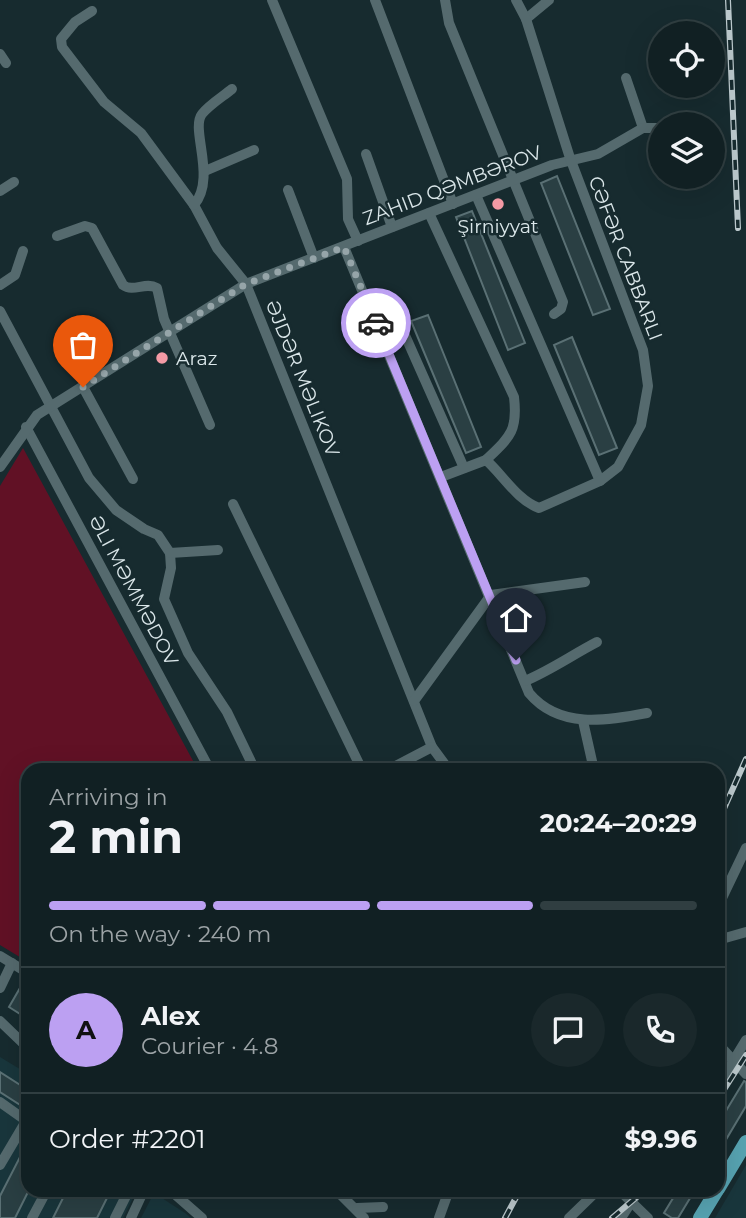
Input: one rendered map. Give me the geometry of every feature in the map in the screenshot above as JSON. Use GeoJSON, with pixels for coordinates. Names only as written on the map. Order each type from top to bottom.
{"type":"FeatureCollection","features":[{"type":"Feature","properties":{"kind":"main road"},"geometry":{"type":"LineString","coordinates":[[725,1176],[746,1142]]}},
{"type":"Feature","properties":{"kind":"main road"},"geometry":{"type":"LineString","coordinates":[[700,1218],[712,1197]]}},
{"type":"Feature","properties":{"kind":"street"},"geometry":{"type":"LineString","coordinates":[[272,0],[347,179],[348,219],[358,241]]}},
{"type":"Feature","properties":{"kind":"street"},"geometry":{"type":"LineString","coordinates":[[375,0],[453,204]]}},
{"type":"Feature","properties":{"kind":"street"},"geometry":{"type":"LineString","coordinates":[[445,0],[449,23],[563,302],[561,309],[554,314]]}},
{"type":"Feature","properties":{"kind":"street"},"geometry":{"type":"LineString","coordinates":[[485,460],[505,477],[525,503],[539,508],[600,481],[618,467],[641,425],[648,386],[643,350],[570,158],[526,19],[516,0]]}},
{"type":"Feature","properties":{"kind":"street"},"geometry":{"type":"LineString","coordinates":[[526,19],[549,0]]}},
{"type":"Feature","properties":{"kind":"street","name":"ƏJDƏR MƏLIKOV"},"geometry":{"type":"LineString","coordinates":[[92,11],[75,22],[61,39],[62,47],[104,102],[141,133],[194,205],[217,248],[246,284],[432,747],[444,763]]}},
{"type":"Feature","properties":{"kind":"street"},"geometry":{"type":"LineString","coordinates":[[626,78],[643,128],[648,128]]}},
{"type":"Feature","properties":{"kind":"street"},"geometry":{"type":"LineString","coordinates":[[194,205],[199,198],[205,171],[198,122],[201,115],[232,89]]}},
{"type":"Feature","properties":{"kind":"street","name":"ZAHID QƏMBƏROV"},"geometry":{"type":"LineString","coordinates":[[0,467],[26,427],[50,408],[246,284],[570,158],[607,150],[643,128]]}},
{"type":"Feature","properties":{"kind":"street"},"geometry":{"type":"LineString","coordinates":[[205,171],[254,150]]}},
{"type":"Feature","properties":{"kind":"street"},"geometry":{"type":"LineString","coordinates":[[366,154],[393,227]]}},
{"type":"Feature","properties":{"kind":"street"},"geometry":{"type":"LineString","coordinates":[[0,191],[14,182]]}},
{"type":"Feature","properties":{"kind":"street"},"geometry":{"type":"LineString","coordinates":[[288,190],[314,258]]}},
{"type":"Feature","properties":{"kind":"street"},"geometry":{"type":"LineString","coordinates":[[476,195],[600,481]]}},
{"type":"Feature","properties":{"kind":"street"},"geometry":{"type":"LineString","coordinates":[[429,213],[514,397],[516,416],[511,436],[485,460],[441,477]]}},
{"type":"Feature","properties":{"kind":"street"},"geometry":{"type":"LineString","coordinates":[[57,236],[85,226],[92,228],[123,285],[130,289],[149,284],[157,288],[164,319],[210,425]]}},
{"type":"Feature","properties":{"kind":"street"},"geometry":{"type":"LineString","coordinates":[[344,247],[525,681],[538,704],[583,721],[647,713]]}},
{"type":"Feature","properties":{"kind":"street"},"geometry":{"type":"LineString","coordinates":[[0,285],[15,275],[23,251]]}},
{"type":"Feature","properties":{"kind":"street"},"geometry":{"type":"LineString","coordinates":[[0,312],[50,408],[103,497],[129,520],[158,535],[170,553],[171,568],[164,599],[188,653],[227,712],[252,763]]}},
{"type":"Feature","properties":{"kind":"street"},"geometry":{"type":"LineString","coordinates":[[373,317],[400,328],[404,333],[464,468]]}},
{"type":"Feature","properties":{"kind":"street"},"geometry":{"type":"LineString","coordinates":[[83,387],[133,479]]}},
{"type":"Feature","properties":{"kind":"street","name":"ƏLI MƏMMƏDOV"},"geometry":{"type":"LineString","coordinates":[[26,427],[206,763]]}},
{"type":"Feature","properties":{"kind":"street"},"geometry":{"type":"LineString","coordinates":[[233,504],[359,763]]}},
{"type":"Feature","properties":{"kind":"street"},"geometry":{"type":"LineString","coordinates":[[170,553],[218,550]]}},
{"type":"Feature","properties":{"kind":"street"},"geometry":{"type":"LineString","coordinates":[[414,701],[491,595],[585,582]]}},
{"type":"Feature","properties":{"kind":"street"},"geometry":{"type":"LineString","coordinates":[[525,681],[557,667],[566,658],[597,642]]}},
{"type":"Feature","properties":{"kind":"street"},"geometry":{"type":"LineString","coordinates":[[583,721],[592,763]]}},
{"type":"Feature","properties":{"kind":"street"},"geometry":{"type":"LineString","coordinates":[[401,763],[432,747]]}},
{"type":"Feature","properties":{"kind":"street"},"geometry":{"type":"LineString","coordinates":[[725,892],[746,848]]}},
{"type":"Feature","properties":{"kind":"street"},"geometry":{"type":"LineString","coordinates":[[725,938],[746,932]]}},
{"type":"Feature","properties":{"kind":"street"},"geometry":{"type":"LineString","coordinates":[[0,956],[21,969]]}},
{"type":"Feature","properties":{"kind":"street"},"geometry":{"type":"LineString","coordinates":[[0,988],[12,963]]}},
{"type":"Feature","properties":{"kind":"street"},"geometry":{"type":"LineString","coordinates":[[0,1021],[21,1041]]}},
{"type":"Feature","properties":{"kind":"street"},"geometry":{"type":"LineString","coordinates":[[725,1076],[746,1040]]}},
{"type":"Feature","properties":{"kind":"street"},"geometry":{"type":"LineString","coordinates":[[725,1053],[746,1074]]}},
{"type":"Feature","properties":{"kind":"street"},"geometry":{"type":"LineString","coordinates":[[0,1102],[21,1118]]}},
{"type":"Feature","properties":{"kind":"street"},"geometry":{"type":"LineString","coordinates":[[0,1165],[21,1132]]}},
{"type":"Feature","properties":{"kind":"street"},"geometry":{"type":"LineString","coordinates":[[32,1218],[43,1197]]}},
{"type":"Feature","properties":{"kind":"street"},"geometry":{"type":"LineString","coordinates":[[115,1218],[126,1197]]}},
{"type":"Feature","properties":{"kind":"street"},"geometry":{"type":"LineString","coordinates":[[131,1218],[141,1197]]}},
{"type":"Feature","properties":{"kind":"street"},"geometry":{"type":"LineString","coordinates":[[178,1197],[202,1218]]}},
{"type":"Feature","properties":{"kind":"street"},"geometry":{"type":"LineString","coordinates":[[352,1197],[364,1218]]}},
{"type":"Feature","properties":{"kind":"street"},"geometry":{"type":"LineString","coordinates":[[439,1218],[446,1197]]}},
{"type":"Feature","properties":{"kind":"street"},"geometry":{"type":"LineString","coordinates":[[569,1218],[591,1197]]}},
{"type":"Feature","properties":{"kind":"street"},"geometry":{"type":"LineString","coordinates":[[626,1197],[648,1218]]}},
{"type":"Feature","properties":{"kind":"street"},"geometry":{"type":"LineString","coordinates":[[621,1218],[634,1197]]}},
{"type":"Feature","properties":{"kind":"street"},"geometry":{"type":"LineString","coordinates":[[357,1208],[383,1207]]}},
{"type":"Feature","properties":{"kind":"shaded area"},"geometry":{"type":"Polygon","coordinates":[[[23,448],[194,763],[21,763],[21,958],[0,945],[0,486],[23,448]]]}},
{"type":"Feature","properties":{"kind":"shaded area"},"geometry":{"type":"Polygon","coordinates":[[[0,1057],[21,1070],[21,1197],[134,1197],[123,1218],[0,1218],[0,1057]]]}},
{"type":"Feature","properties":{"kind":"shaded area"},"geometry":{"type":"Polygon","coordinates":[[[746,1165],[746,1218],[715,1218],[746,1165]]]}},
{"type":"Feature","properties":{"kind":"shaded area"},"geometry":{"type":"Polygon","coordinates":[[[152,1197],[160,1197],[191,1218],[141,1218],[152,1197]]]}},
{"type":"Feature","properties":{"kind":"building"},"geometry":{"type":"Polygon","coordinates":[[[557,176],[610,309],[593,315],[541,183],[557,176]]]}},
{"type":"Feature","properties":{"kind":"building"},"geometry":{"type":"Polygon","coordinates":[[[472,211],[525,343],[508,350],[456,217],[472,211]]]}},
{"type":"Feature","properties":{"kind":"building"},"geometry":{"type":"Polygon","coordinates":[[[428,315],[481,447],[466,453],[411,321],[428,315]]]}},
{"type":"Feature","properties":{"kind":"building"},"geometry":{"type":"Polygon","coordinates":[[[572,337],[617,448],[599,455],[554,345],[572,337]]]}},
{"type":"Feature","properties":{"kind":"building"},"geometry":{"type":"Polygon","coordinates":[[[20,988],[21,1015],[9,1007],[20,988]]]}},
{"type":"Feature","properties":{"kind":"building"},"geometry":{"type":"Polygon","coordinates":[[[0,1072],[21,1086],[21,1106],[0,1092],[0,1072]]]}},
{"type":"Feature","properties":{"kind":"building"},"geometry":{"type":"Polygon","coordinates":[[[744,1081],[746,1082],[746,1106],[725,1141],[725,1112],[744,1081]]]}},
{"type":"Feature","properties":{"kind":"building"},"geometry":{"type":"Polygon","coordinates":[[[21,1158],[21,1197],[26,1197],[15,1218],[0,1218],[0,1196],[21,1158]]]}},
{"type":"Feature","properties":{"kind":"building"},"geometry":{"type":"Polygon","coordinates":[[[64,1197],[108,1197],[97,1218],[53,1218],[64,1197]]]}},
{"type":"Feature","properties":{"kind":"building"},"geometry":{"type":"Polygon","coordinates":[[[674,1197],[691,1197],[678,1218],[664,1213],[674,1197]]]}},
{"type":"Feature","properties":{"kind":"railway"},"geometry":{"type":"LineString","coordinates":[[728,0],[738,228]]}},
{"type":"Feature","properties":{"kind":"railway"},"geometry":{"type":"LineString","coordinates":[[725,806],[746,759]]}},
{"type":"Feature","properties":{"kind":"railway"},"geometry":{"type":"LineString","coordinates":[[725,1088],[746,1055]]}},
{"type":"Feature","properties":{"kind":"railway"},"geometry":{"type":"LineString","coordinates":[[505,1218],[516,1197]]}},
{"type":"Feature","properties":{"kind":"railway"},"geometry":{"type":"LineString","coordinates":[[612,1218],[637,1197]]}},
{"type":"Feature","properties":{"kind":"way so far"},"geometry":{"type":"LineString","coordinates":[[83,387],[246,284],[344,247],[376,323]]}},
{"type":"Feature","properties":{"kind":"place","name":"Şirniyyat"},"geometry":{"type":"Point","coordinates":[498,204]}},
{"type":"Feature","properties":{"kind":"place","name":"Araz"},"geometry":{"type":"Point","coordinates":[162,358]}},
{"type":"Feature","properties":{"kind":"route"},"geometry":{"type":"LineString","coordinates":[[376,323],[516,660]]}}]}
